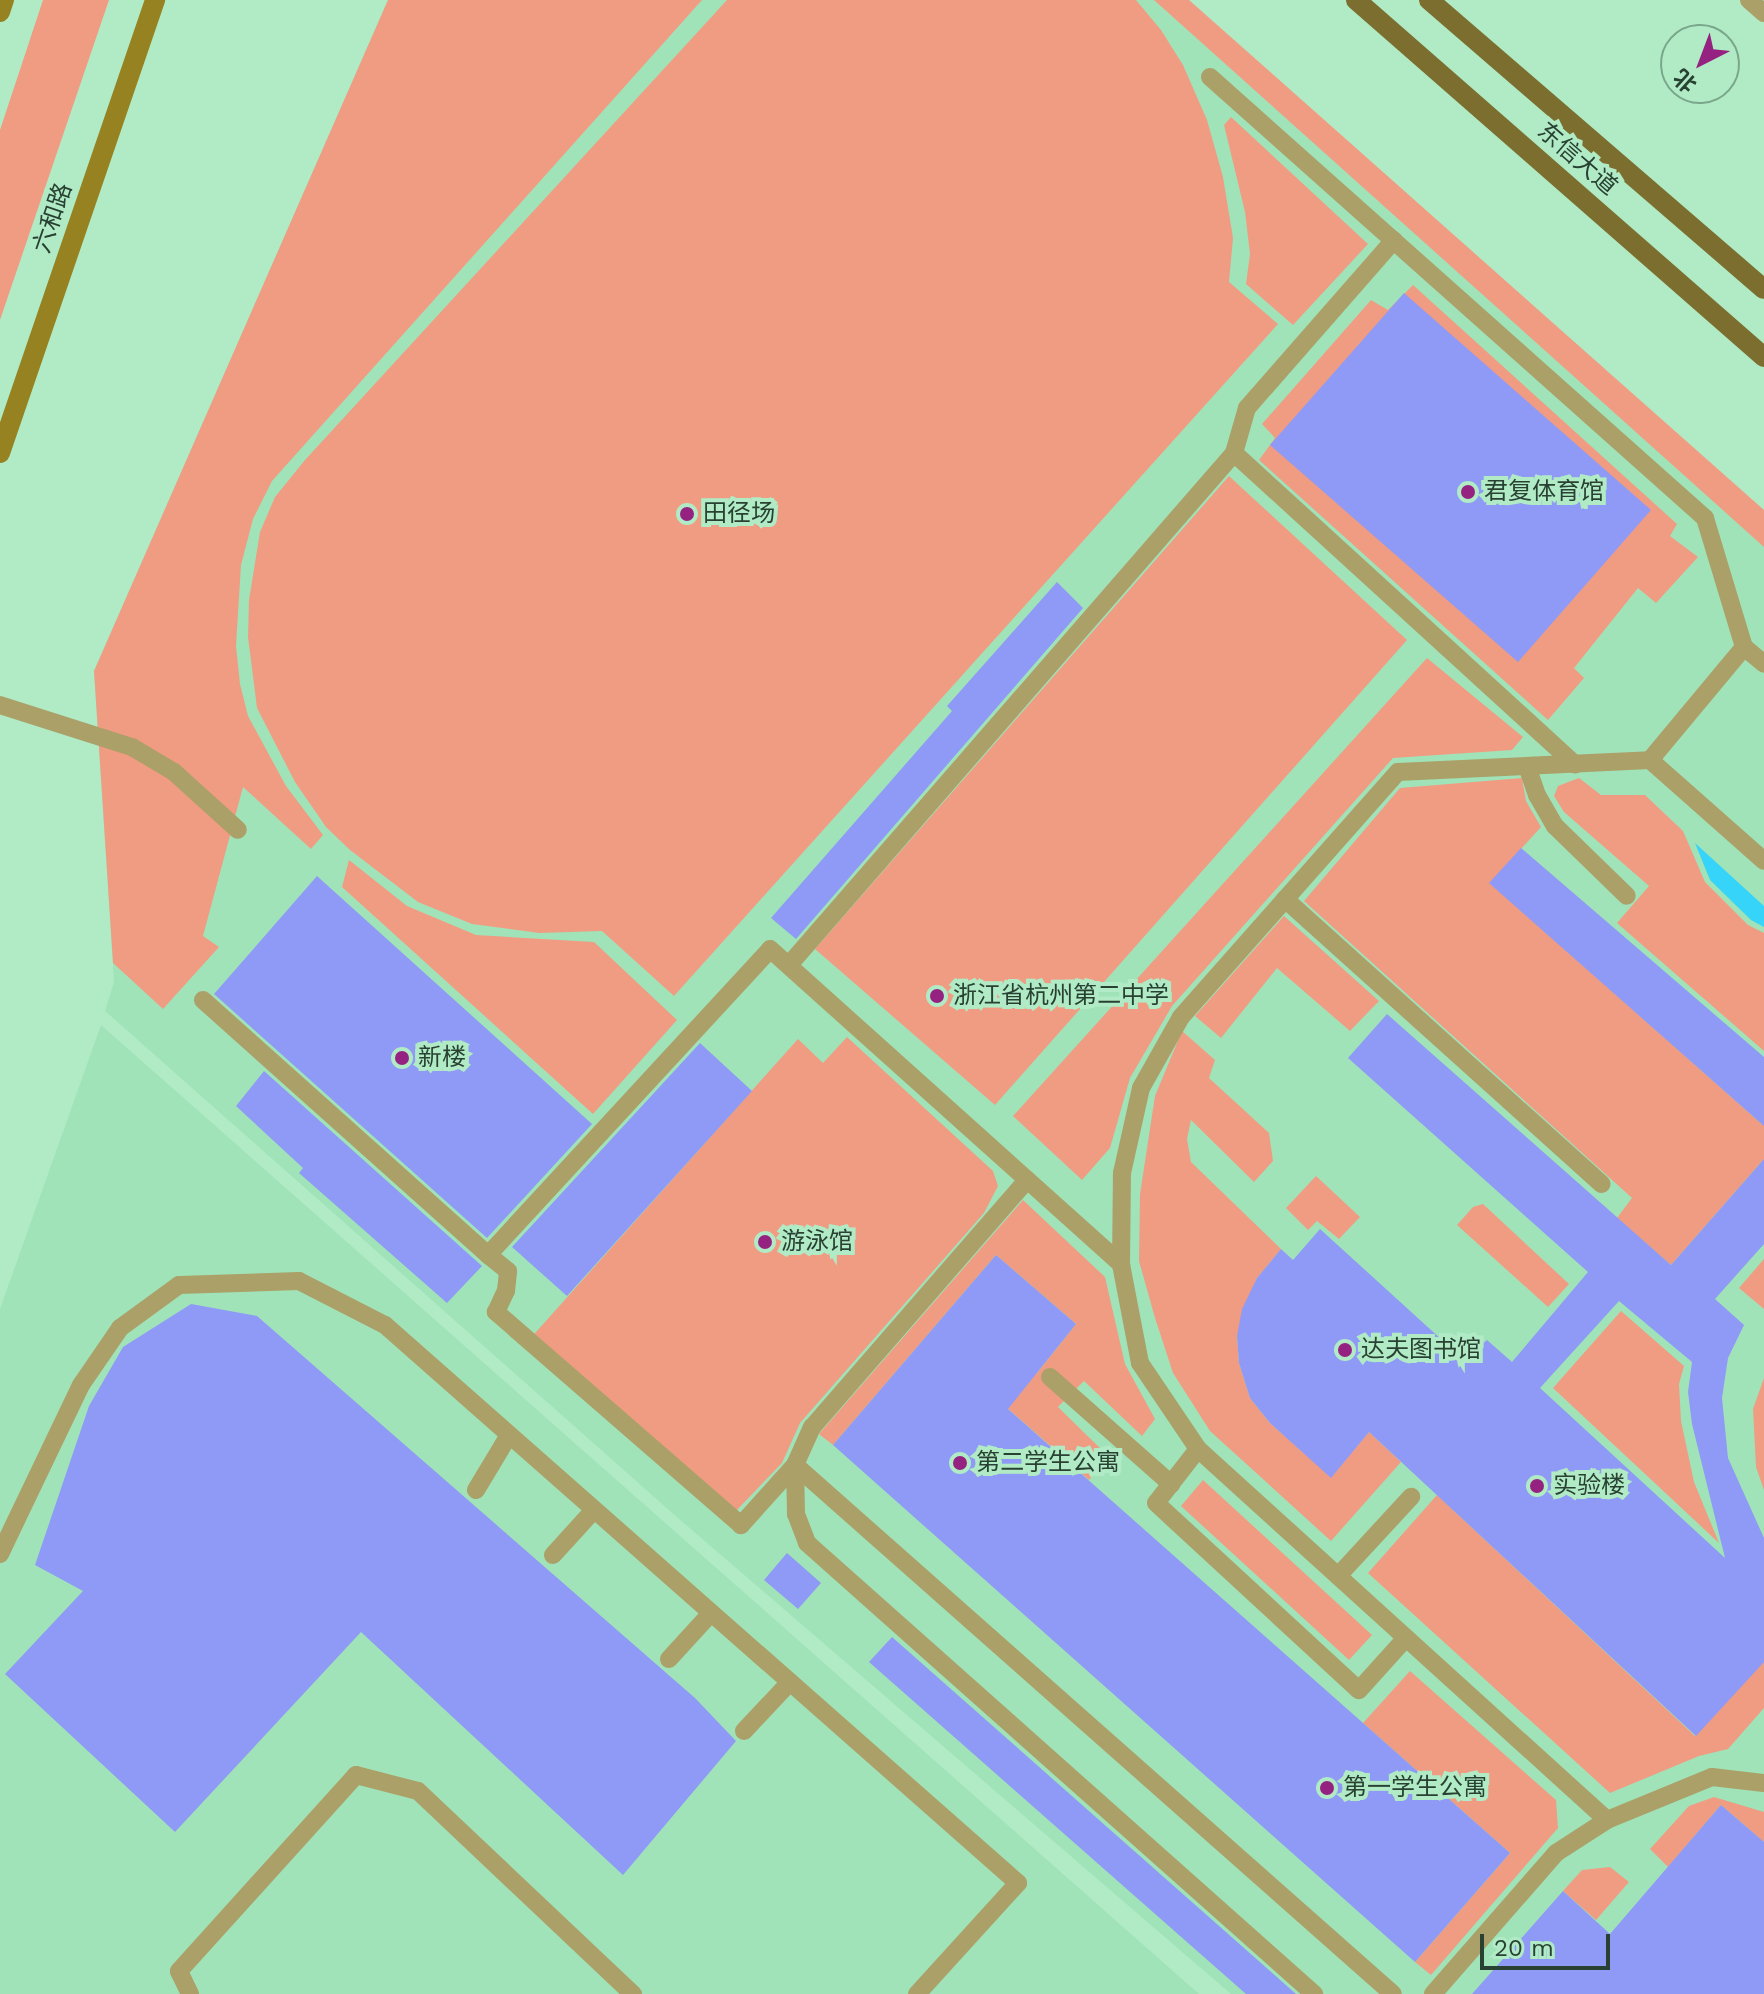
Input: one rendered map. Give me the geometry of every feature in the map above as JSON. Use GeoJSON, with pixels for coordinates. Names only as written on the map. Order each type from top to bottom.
{"type":"FeatureCollection","features":[{"type":"Feature","properties":{"kind":"main road"},"geometry":{"type":"LineString","coordinates":[[0,12],[4,0]]}},
{"type":"Feature","properties":{"kind":"main road","name":"六和路"},"geometry":{"type":"LineString","coordinates":[[0,453],[155,0]]}},
{"type":"Feature","properties":{"kind":"main road","name":"东信大道"},"geometry":{"type":"LineString","coordinates":[[1356,0],[1764,357]]}},
{"type":"Feature","properties":{"kind":"main road","name":"东信大道"},"geometry":{"type":"LineString","coordinates":[[1429,0],[1764,289]]}},
{"type":"Feature","properties":{"kind":"lane"},"geometry":{"type":"LineString","coordinates":[[1749,0],[1764,13]]}},
{"type":"Feature","properties":{"kind":"lane"},"geometry":{"type":"LineString","coordinates":[[1210,77],[1705,518],[1744,647],[1764,664]]}},
{"type":"Feature","properties":{"kind":"lane"},"geometry":{"type":"LineString","coordinates":[[789,965],[1234,453],[1247,408],[1394,240]]}},
{"type":"Feature","properties":{"kind":"lane"},"geometry":{"type":"LineString","coordinates":[[1234,453],[1575,764]]}},
{"type":"Feature","properties":{"kind":"lane"},"geometry":{"type":"LineString","coordinates":[[1650,760],[1744,647]]}},
{"type":"Feature","properties":{"kind":"lane"},"geometry":{"type":"LineString","coordinates":[[0,705],[132,747],[174,772],[238,830]]}},
{"type":"Feature","properties":{"kind":"lane"},"geometry":{"type":"LineString","coordinates":[[1607,1820],[1198,1449],[1140,1363],[1121,1264],[1122,1173],[1141,1088],[1181,1017],[1398,772],[1650,760],[1764,861]]}},
{"type":"Feature","properties":{"kind":"lane"},"geometry":{"type":"LineString","coordinates":[[1527,766],[1537,795],[1555,826],[1578,853],[1627,896]]}},
{"type":"Feature","properties":{"kind":"lane"},"geometry":{"type":"LineString","coordinates":[[1285,899],[1602,1184]]}},
{"type":"Feature","properties":{"kind":"lane"},"geometry":{"type":"LineString","coordinates":[[488,1255],[770,949],[1121,1264]]}},
{"type":"Feature","properties":{"kind":"lane"},"geometry":{"type":"LineString","coordinates":[[203,1000],[508,1271],[506,1291],[496,1312],[741,1525],[795,1465],[812,1427],[1027,1180]]}},
{"type":"Feature","properties":{"kind":"lane"},"geometry":{"type":"LineString","coordinates":[[0,1554],[81,1385],[120,1328],[179,1285],[299,1281],[385,1325],[1018,1883],[917,1994]]}},
{"type":"Feature","properties":{"kind":"lane"},"geometry":{"type":"LineString","coordinates":[[1050,1377],[1171,1484]]}},
{"type":"Feature","properties":{"kind":"lane"},"geometry":{"type":"LineString","coordinates":[[476,1490],[509,1435]]}},
{"type":"Feature","properties":{"kind":"lane"},"geometry":{"type":"LineString","coordinates":[[1198,1449],[1156,1503],[1359,1690],[1406,1638]]}},
{"type":"Feature","properties":{"kind":"lane"},"geometry":{"type":"LineString","coordinates":[[795,1465],[796,1514],[807,1543],[1314,1994]]}},
{"type":"Feature","properties":{"kind":"lane"},"geometry":{"type":"LineString","coordinates":[[795,1465],[1393,1994]]}},
{"type":"Feature","properties":{"kind":"lane"},"geometry":{"type":"LineString","coordinates":[[1338,1576],[1411,1497]]}},
{"type":"Feature","properties":{"kind":"lane"},"geometry":{"type":"LineString","coordinates":[[553,1555],[594,1510]]}},
{"type":"Feature","properties":{"kind":"lane"},"geometry":{"type":"LineString","coordinates":[[669,1659],[711,1613]]}},
{"type":"Feature","properties":{"kind":"lane"},"geometry":{"type":"LineString","coordinates":[[744,1731],[790,1682]]}},
{"type":"Feature","properties":{"kind":"lane"},"geometry":{"type":"LineString","coordinates":[[190,1994],[179,1971],[356,1775],[418,1791],[633,1994]]}},
{"type":"Feature","properties":{"kind":"lane"},"geometry":{"type":"LineString","coordinates":[[1433,1994],[1556,1853],[1607,1820],[1712,1777],[1760,1778]]}},
{"type":"Feature","properties":{"kind":"shaded area"},"geometry":{"type":"Polygon","coordinates":[[[43,0],[109,0],[0,320],[0,130],[43,0]]]}},
{"type":"Feature","properties":{"kind":"shaded area","name":"浙江省杭州第二中学"},"geometry":{"type":"Polygon","coordinates":[[[388,0],[1174,0],[1764,512],[1764,1994],[1231,1994],[678,1518],[105,1011],[114,982],[94,671],[388,0]]]}},
{"type":"Feature","properties":{"kind":"shaded area"},"geometry":{"type":"Polygon","coordinates":[[[388,0],[702,0],[272,481],[253,519],[241,565],[236,646],[240,684],[248,716],[286,786],[323,835],[311,849],[243,787],[203,936],[219,947],[163,1009],[113,963],[94,671],[388,0]]]}},
{"type":"Feature","properties":{"kind":"shaded area","name":"田径场"},"geometry":{"type":"Polygon","coordinates":[[[727,0],[1136,0],[1161,30],[1183,65],[1207,120],[1223,177],[1233,238],[1229,282],[1278,324],[674,996],[602,931],[539,933],[472,924],[418,902],[350,850],[326,827],[295,782],[257,708],[248,637],[249,600],[260,532],[275,497],[305,460],[727,0]]]}},
{"type":"Feature","properties":{"kind":"shaded area"},"geometry":{"type":"Polygon","coordinates":[[[1154,0],[1189,0],[1764,510],[1764,547],[1154,0]]]}},
{"type":"Feature","properties":{"kind":"shaded area"},"geometry":{"type":"Polygon","coordinates":[[[1231,117],[1368,244],[1293,325],[1246,284],[1250,254],[1245,212],[1224,125],[1231,117]]]}},
{"type":"Feature","properties":{"kind":"shaded area","name":"君复体育馆"},"geometry":{"type":"Polygon","coordinates":[[[1413,285],[1677,524],[1670,536],[1698,557],[1656,603],[1638,588],[1574,668],[1584,678],[1548,720],[1259,460],[1275,438],[1262,424],[1371,300],[1388,310],[1413,285]]]}},
{"type":"Feature","properties":{"kind":"shaded area"},"geometry":{"type":"Polygon","coordinates":[[[1229,476],[1407,640],[995,1105],[815,949],[1229,476]]]}},
{"type":"Feature","properties":{"kind":"shaded area"},"geometry":{"type":"Polygon","coordinates":[[[1427,658],[1523,737],[1512,750],[1393,758],[1172,1006],[1130,1078],[1110,1148],[1082,1180],[1013,1116],[1427,658]]]}},
{"type":"Feature","properties":{"kind":"shaded area"},"geometry":{"type":"Polygon","coordinates":[[[1522,778],[1526,801],[1541,827],[1490,883],[1764,1126],[1764,1159],[1671,1265],[1617,1218],[1632,1198],[1304,901],[1400,788],[1522,778]]]}},
{"type":"Feature","properties":{"kind":"shaded area"},"geometry":{"type":"Polygon","coordinates":[[[1579,778],[1601,795],[1645,795],[1683,831],[1705,882],[1748,925],[1764,933],[1764,1051],[1617,923],[1649,886],[1564,812],[1554,796],[1558,786],[1579,778]]]}},
{"type":"Feature","properties":{"kind":"shaded area"},"geometry":{"type":"Polygon","coordinates":[[[349,860],[407,906],[476,935],[594,942],[677,1020],[593,1114],[342,887],[349,860]]]}},
{"type":"Feature","properties":{"kind":"shaded area"},"geometry":{"type":"Polygon","coordinates":[[[1284,916],[1379,1001],[1350,1031],[1277,968],[1221,1038],[1195,1016],[1284,916]]]}},
{"type":"Feature","properties":{"kind":"shaded area"},"geometry":{"type":"Polygon","coordinates":[[[101,1025],[1199,1994],[0,1994],[0,1309],[101,1025]]]}},
{"type":"Feature","properties":{"kind":"shaded area"},"geometry":{"type":"Polygon","coordinates":[[[1182,1031],[1215,1060],[1209,1078],[1269,1133],[1273,1161],[1254,1182],[1191,1120],[1187,1139],[1191,1162],[1281,1249],[1257,1278],[1237,1336],[1239,1363],[1250,1398],[1270,1423],[1331,1477],[1369,1432],[1401,1462],[1331,1541],[1210,1431],[1173,1373],[1155,1318],[1139,1261],[1140,1194],[1155,1096],[1182,1031]]]}},
{"type":"Feature","properties":{"kind":"shaded area","name":"游泳馆"},"geometry":{"type":"Polygon","coordinates":[[[847,1037],[993,1171],[998,1186],[984,1213],[800,1423],[782,1463],[736,1511],[528,1341],[798,1039],[823,1063],[847,1037]]]}},
{"type":"Feature","properties":{"kind":"shaded area"},"geometry":{"type":"Polygon","coordinates":[[[1316,1176],[1360,1217],[1339,1239],[1317,1221],[1308,1230],[1286,1208],[1316,1176]]]}},
{"type":"Feature","properties":{"kind":"shaded area"},"geometry":{"type":"Polygon","coordinates":[[[1023,1200],[1105,1277],[1125,1364],[1155,1419],[1142,1436],[1084,1381],[1058,1407],[1109,1457],[1089,1480],[990,1393],[1036,1374],[1076,1324],[996,1255],[833,1445],[819,1434],[1023,1200]]]}},
{"type":"Feature","properties":{"kind":"shaded area"},"geometry":{"type":"Polygon","coordinates":[[[1483,1204],[1569,1284],[1548,1307],[1457,1225],[1473,1207],[1483,1204]]]}},
{"type":"Feature","properties":{"kind":"shaded area"},"geometry":{"type":"Polygon","coordinates":[[[1764,1259],[1764,1309],[1739,1288],[1764,1259]]]}},
{"type":"Feature","properties":{"kind":"shaded area"},"geometry":{"type":"Polygon","coordinates":[[[1621,1311],[1684,1366],[1679,1384],[1681,1421],[1694,1482],[1719,1543],[1553,1388],[1621,1311]]]}},
{"type":"Feature","properties":{"kind":"shaded area"},"geometry":{"type":"Polygon","coordinates":[[[1764,1378],[1764,1490],[1756,1467],[1753,1409],[1764,1378]]]}},
{"type":"Feature","properties":{"kind":"shaded area"},"geometry":{"type":"Polygon","coordinates":[[[1203,1480],[1372,1635],[1349,1660],[1181,1506],[1203,1480]]]}},
{"type":"Feature","properties":{"kind":"shaded area"},"geometry":{"type":"Polygon","coordinates":[[[1437,1495],[1695,1736],[1764,1660],[1764,1708],[1728,1749],[1699,1756],[1610,1793],[1368,1573],[1437,1495]]]}},
{"type":"Feature","properties":{"kind":"shaded area"},"geometry":{"type":"Polygon","coordinates":[[[1410,1671],[1556,1800],[1558,1828],[1431,1975],[1415,1962],[1510,1853],[1363,1723],[1410,1671]]]}},
{"type":"Feature","properties":{"kind":"shaded area"},"geometry":{"type":"Polygon","coordinates":[[[1714,1797],[1764,1812],[1764,1842],[1721,1805],[1668,1867],[1650,1849],[1689,1806],[1714,1797]]]}},
{"type":"Feature","properties":{"kind":"shaded area"},"geometry":{"type":"Polygon","coordinates":[[[1610,1867],[1629,1882],[1596,1920],[1563,1891],[1582,1870],[1610,1867]]]}},
{"type":"Feature","properties":{"kind":"water"},"geometry":{"type":"Polygon","coordinates":[[[1695,843],[1764,906],[1764,927],[1751,920],[1710,880],[1695,843]]]}},
{"type":"Feature","properties":{"kind":"building","name":"君复体育馆"},"geometry":{"type":"Polygon","coordinates":[[[1404,293],[1651,510],[1518,662],[1270,445],[1404,293]]]}},
{"type":"Feature","properties":{"kind":"building"},"geometry":{"type":"Polygon","coordinates":[[[1057,582],[1083,608],[796,939],[771,918],[952,711],[947,706],[1057,582]]]}},
{"type":"Feature","properties":{"kind":"building"},"geometry":{"type":"Polygon","coordinates":[[[1521,848],[1764,1057],[1764,1126],[1489,883],[1521,848]]]}},
{"type":"Feature","properties":{"kind":"building","name":"新楼"},"geometry":{"type":"Polygon","coordinates":[[[317,876],[592,1124],[487,1238],[214,994],[317,876]]]}},
{"type":"Feature","properties":{"kind":"building","name":"实验楼"},"geometry":{"type":"Polygon","coordinates":[[[1387,1014],[1671,1265],[1764,1159],[1764,1244],[1715,1299],[1744,1325],[1728,1358],[1722,1398],[1728,1458],[1764,1538],[1764,1662],[1696,1736],[1369,1432],[1331,1478],[1270,1423],[1250,1398],[1239,1363],[1237,1336],[1242,1309],[1257,1278],[1281,1249],[1293,1260],[1320,1229],[1464,1360],[1487,1340],[1512,1362],[1588,1272],[1348,1058],[1387,1014]],[[1619,1301],[1540,1388],[1725,1558],[1692,1424],[1688,1392],[1692,1362],[1619,1301]]]}},
{"type":"Feature","properties":{"kind":"building"},"geometry":{"type":"Polygon","coordinates":[[[700,1043],[752,1091],[567,1296],[512,1247],[700,1043]]]}},
{"type":"Feature","properties":{"kind":"building"},"geometry":{"type":"Polygon","coordinates":[[[264,1071],[482,1266],[447,1303],[299,1173],[303,1168],[236,1106],[264,1071]]]}},
{"type":"Feature","properties":{"kind":"building"},"geometry":{"type":"Polygon","coordinates":[[[996,1255],[1076,1324],[1008,1409],[1510,1853],[1415,1962],[833,1445],[996,1255]]]}},
{"type":"Feature","properties":{"kind":"building"},"geometry":{"type":"Polygon","coordinates":[[[191,1304],[257,1316],[695,1698],[736,1741],[623,1875],[361,1632],[175,1832],[5,1674],[83,1591],[35,1565],[89,1406],[123,1347],[191,1304]]]}},
{"type":"Feature","properties":{"kind":"building"},"geometry":{"type":"Polygon","coordinates":[[[787,1553],[821,1583],[798,1609],[764,1580],[787,1553]]]}},
{"type":"Feature","properties":{"kind":"building"},"geometry":{"type":"Polygon","coordinates":[[[892,1637],[1296,1994],[1246,1994],[869,1662],[892,1637]]]}},
{"type":"Feature","properties":{"kind":"building"},"geometry":{"type":"Polygon","coordinates":[[[1721,1805],[1764,1842],[1764,1994],[1472,1994],[1563,1891],[1610,1934],[1721,1805]]]}},
{"type":"Feature","properties":{"kind":"place","name":"君复体育馆"},"geometry":{"type":"Point","coordinates":[1468,492]}},
{"type":"Feature","properties":{"kind":"place","name":"田径场"},"geometry":{"type":"Point","coordinates":[687,514]}},
{"type":"Feature","properties":{"kind":"place","name":"浙江省杭州第二中学"},"geometry":{"type":"Point","coordinates":[937,996]}},
{"type":"Feature","properties":{"kind":"place","name":"新楼"},"geometry":{"type":"Point","coordinates":[402,1058]}},
{"type":"Feature","properties":{"kind":"place","name":"游泳馆"},"geometry":{"type":"Point","coordinates":[765,1242]}},
{"type":"Feature","properties":{"kind":"place","name":"达夫图书馆"},"geometry":{"type":"Point","coordinates":[1345,1350]}},
{"type":"Feature","properties":{"kind":"place","name":"第二学生公寓"},"geometry":{"type":"Point","coordinates":[960,1463]}},
{"type":"Feature","properties":{"kind":"place","name":"实验楼"},"geometry":{"type":"Point","coordinates":[1537,1486]}},
{"type":"Feature","properties":{"kind":"place","name":"第一学生公寓"},"geometry":{"type":"Point","coordinates":[1327,1788]}}]}
